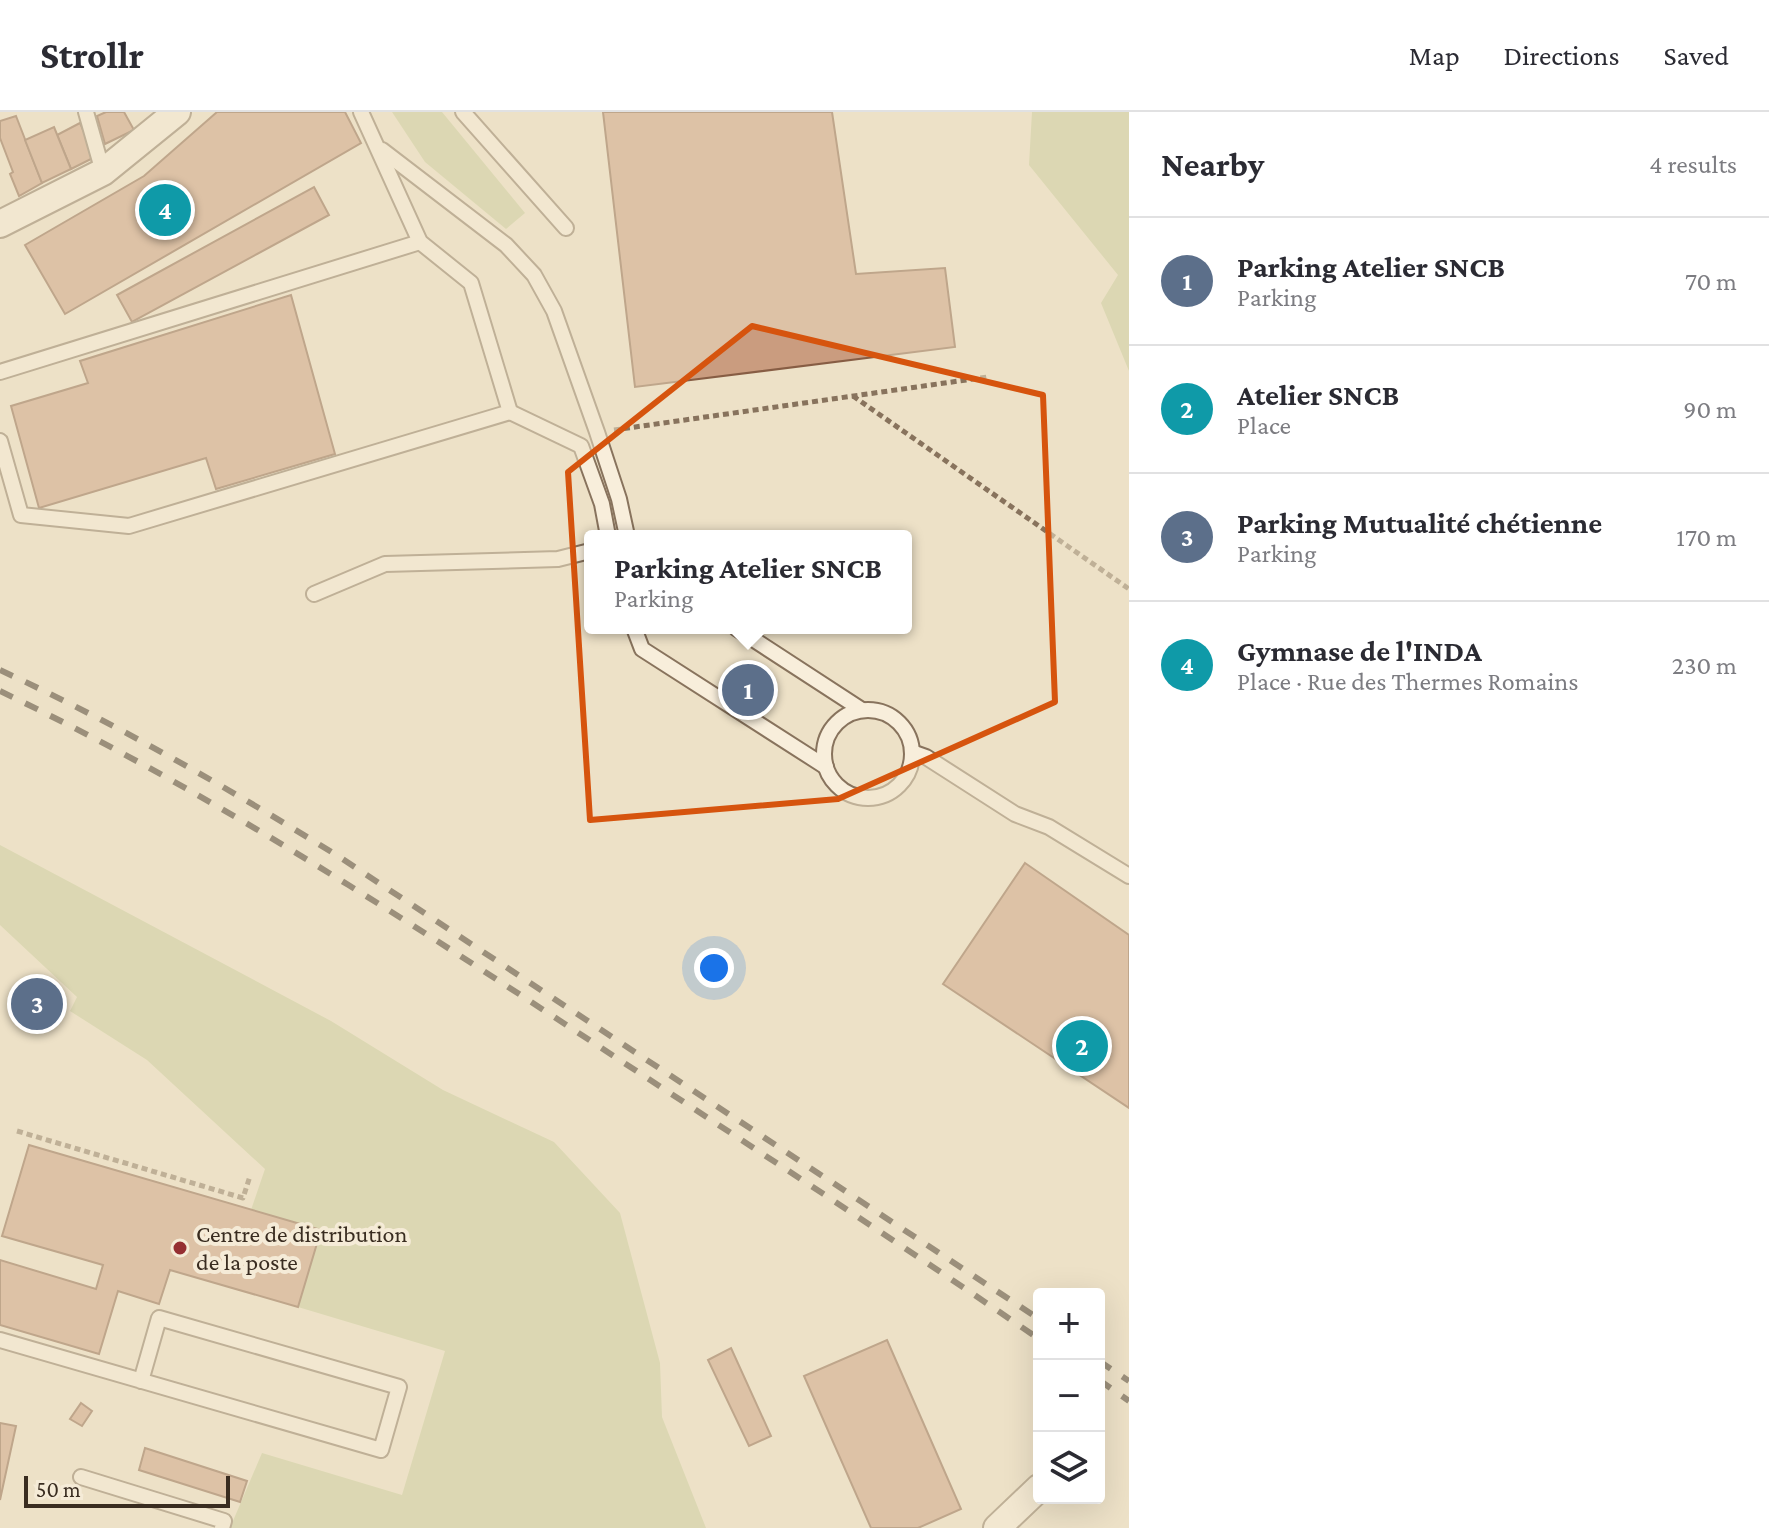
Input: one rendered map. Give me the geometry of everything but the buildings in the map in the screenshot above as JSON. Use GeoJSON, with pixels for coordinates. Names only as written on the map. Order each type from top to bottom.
{"type":"FeatureCollection","features":[{"type":"Feature","properties":{"kind":"street"},"geometry":{"type":"LineString","coordinates":[[0,224],[103,172],[177,112]]}},
{"type":"Feature","properties":{"kind":"street"},"geometry":{"type":"LineString","coordinates":[[997,1528],[1033,1494]]}},
{"type":"Feature","properties":{"kind":"lane"},"geometry":{"type":"LineString","coordinates":[[86,112],[103,172]]}},
{"type":"Feature","properties":{"kind":"lane"},"geometry":{"type":"LineString","coordinates":[[361,112],[420,242],[471,283],[510,412]]}},
{"type":"Feature","properties":{"kind":"lane"},"geometry":{"type":"LineString","coordinates":[[463,112],[566,228]]}},
{"type":"Feature","properties":{"kind":"lane"},"geometry":{"type":"LineString","coordinates":[[379,147],[506,245],[534,275],[554,311],[619,499],[626,530]]}},
{"type":"Feature","properties":{"kind":"lane"},"geometry":{"type":"LineString","coordinates":[[0,372],[420,242]]}},
{"type":"Feature","properties":{"kind":"lane"},"geometry":{"type":"LineString","coordinates":[[0,441],[21,515],[129,526],[510,412],[581,446],[602,504],[607,530]]}},
{"type":"Feature","properties":{"kind":"lane"},"geometry":{"type":"LineString","coordinates":[[314,594],[385,564],[558,559],[584,552]]}},
{"type":"Feature","properties":{"kind":"lane"},"geometry":{"type":"LineString","coordinates":[[636,634],[642,649],[826,767]]}},
{"type":"Feature","properties":{"kind":"lane"},"geometry":{"type":"LineString","coordinates":[[745,634],[862,710]]}},
{"type":"Feature","properties":{"kind":"lane"},"geometry":{"type":"LineString","coordinates":[[862,710],[880,711],[897,720],[908,735],[912,752],[909,770],[899,785],[884,795],[867,798],[849,794],[835,783],[826,767],[824,748],[830,730],[844,717],[862,710]]}},
{"type":"Feature","properties":{"kind":"lane"},"geometry":{"type":"LineString","coordinates":[[912,752],[926,757],[1015,814],[1049,827],[1129,876]]}},
{"type":"Feature","properties":{"kind":"lane"},"geometry":{"type":"LineString","coordinates":[[0,1340],[141,1381],[381,1450],[399,1387],[159,1318],[141,1381]]}},
{"type":"Feature","properties":{"kind":"lane"},"geometry":{"type":"LineString","coordinates":[[81,1477],[224,1521],[222,1528]]}},
{"type":"Feature","properties":{"kind":"path"},"geometry":{"type":"LineString","coordinates":[[597,432],[987,377]]}},
{"type":"Feature","properties":{"kind":"path"},"geometry":{"type":"LineString","coordinates":[[852,396],[1129,589]]}},
{"type":"Feature","properties":{"kind":"path"},"geometry":{"type":"LineString","coordinates":[[17,1131],[243,1198],[250,1176]]}},
{"type":"Feature","properties":{"kind":"highlighted area"},"geometry":{"type":"Polygon","coordinates":[[[752,326],[1043,395],[1055,702],[838,799],[590,820],[568,472],[752,326]]]}},
{"type":"Feature","properties":{"kind":"green space"},"geometry":{"type":"Polygon","coordinates":[[[392,112],[442,112],[525,213],[506,229],[425,162],[392,112]]]}},
{"type":"Feature","properties":{"kind":"green space"},"geometry":{"type":"Polygon","coordinates":[[[1032,112],[1129,112],[1129,371],[1101,303],[1118,275],[1029,165],[1032,112]]]}},
{"type":"Feature","properties":{"kind":"green space"},"geometry":{"type":"Polygon","coordinates":[[[0,845],[331,1021],[443,1090],[554,1142],[620,1213],[660,1363],[662,1417],[706,1528],[230,1528],[262,1453],[402,1495],[445,1351],[298,1307],[320,1230],[251,1210],[265,1169],[147,1060],[70,1011],[77,997],[0,925],[0,845]]]}},
{"type":"Feature","properties":{"kind":"railway"},"geometry":{"type":"LineString","coordinates":[[0,670],[172,758],[338,856],[1033,1315]]}},
{"type":"Feature","properties":{"kind":"railway"},"geometry":{"type":"LineString","coordinates":[[0,691],[156,772],[382,906],[1033,1335]]}},
{"type":"Feature","properties":{"kind":"railway"},"geometry":{"type":"LineString","coordinates":[[1105,1365],[1129,1381]]}},
{"type":"Feature","properties":{"kind":"railway"},"geometry":{"type":"LineString","coordinates":[[1105,1384],[1129,1401]]}},
{"type":"Feature","properties":{"kind":"place","name":"Gymnase de l'INDA"},"geometry":{"type":"Point","coordinates":[165,210]}},
{"type":"Feature","properties":{"kind":"place","name":"Parking Atelier SNCB"},"geometry":{"type":"Point","coordinates":[748,690]}},
{"type":"Feature","properties":{"kind":"place","name":"Parking Mutualité chétienne"},"geometry":{"type":"Point","coordinates":[37,1004]}},
{"type":"Feature","properties":{"kind":"place","name":"Atelier SNCB"},"geometry":{"type":"Point","coordinates":[1082,1046]}},
{"type":"Feature","properties":{"kind":"place","name":"Centre de distribution de la poste"},"geometry":{"type":"Point","coordinates":[180,1248]}}]}
